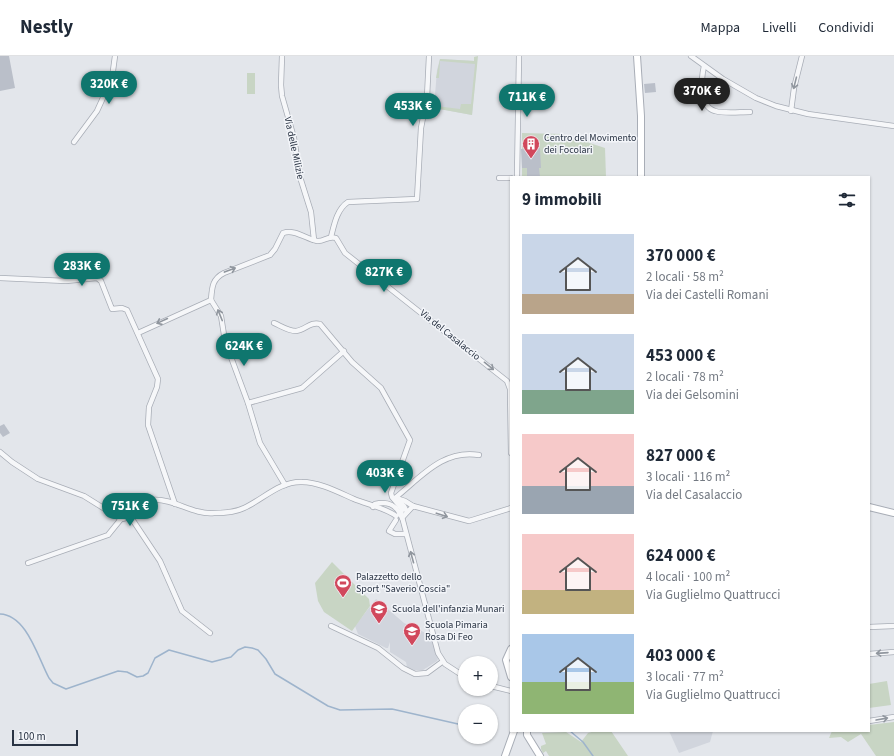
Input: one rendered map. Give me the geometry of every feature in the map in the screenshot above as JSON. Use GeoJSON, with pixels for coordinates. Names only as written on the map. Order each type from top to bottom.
{"type":"FeatureCollection","features":[{"type":"Feature","properties":{"kind":"main road"},"geometry":{"type":"LineString","coordinates":[[637,56],[642,135],[641,176]]}},
{"type":"Feature","properties":{"kind":"main road"},"geometry":{"type":"LineString","coordinates":[[870,507],[894,513]]}},
{"type":"Feature","properties":{"kind":"main road"},"geometry":{"type":"LineString","coordinates":[[510,650],[506,660],[510,674]]}},
{"type":"Feature","properties":{"kind":"main road"},"geometry":{"type":"LineString","coordinates":[[505,756],[514,732]]}},
{"type":"Feature","properties":{"kind":"main road"},"geometry":{"type":"LineString","coordinates":[[527,732],[527,735],[540,756]]}},
{"type":"Feature","properties":{"kind":"street"},"geometry":{"type":"LineString","coordinates":[[74,142],[97,111],[112,76],[115,56]]}},
{"type":"Feature","properties":{"kind":"street","name":"Via delle Milizie"},"geometry":{"type":"LineString","coordinates":[[282,56],[282,96],[294,138],[300,179],[311,212],[314,240]]}},
{"type":"Feature","properties":{"kind":"street"},"geometry":{"type":"LineString","coordinates":[[285,485],[260,445],[248,403],[225,341],[220,314],[211,300],[213,284],[219,275],[270,255],[274,251],[283,233],[291,232],[320,241],[331,237],[337,217],[347,202],[417,198],[421,128],[426,100],[429,56]]}},
{"type":"Feature","properties":{"kind":"street"},"geometry":{"type":"LineString","coordinates":[[518,176],[519,56]]}},
{"type":"Feature","properties":{"kind":"street"},"geometry":{"type":"LineString","coordinates":[[691,56],[717,76],[756,98],[791,111],[894,126]]}},
{"type":"Feature","properties":{"kind":"street"},"geometry":{"type":"LineString","coordinates":[[791,111],[794,88],[802,56]]}},
{"type":"Feature","properties":{"kind":"street"},"geometry":{"type":"LineString","coordinates":[[704,66],[701,80],[702,92],[710,108],[718,112],[750,112]]}},
{"type":"Feature","properties":{"kind":"street"},"geometry":{"type":"LineString","coordinates":[[499,178],[510,178]]}},
{"type":"Feature","properties":{"kind":"street","name":"Via del Casalaccio"},"geometry":{"type":"LineString","coordinates":[[331,237],[337,239],[345,253],[507,381],[510,387]]}},
{"type":"Feature","properties":{"kind":"street"},"geometry":{"type":"LineString","coordinates":[[0,278],[63,280],[98,278],[102,283],[111,308],[114,310],[126,309],[158,379],[157,387],[148,409],[148,425],[175,504]]}},
{"type":"Feature","properties":{"kind":"street"},"geometry":{"type":"LineString","coordinates":[[138,333],[211,300]]}},
{"type":"Feature","properties":{"kind":"street"},"geometry":{"type":"LineString","coordinates":[[274,323],[294,331],[300,330],[314,323],[319,324],[355,364],[383,390],[409,436],[409,445],[392,488],[393,496],[402,511],[389,531],[395,534],[406,534]]}},
{"type":"Feature","properties":{"kind":"street"},"geometry":{"type":"LineString","coordinates":[[248,403],[302,388],[344,351]]}},
{"type":"Feature","properties":{"kind":"street"},"geometry":{"type":"LineString","coordinates":[[0,452],[12,462],[38,479],[84,496],[121,520]]}},
{"type":"Feature","properties":{"kind":"street"},"geometry":{"type":"LineString","coordinates":[[393,496],[441,460],[464,453],[479,455]]}},
{"type":"Feature","properties":{"kind":"street"},"geometry":{"type":"LineString","coordinates":[[115,516],[153,500],[175,504],[205,514],[241,509],[285,485],[299,482],[314,484],[374,505],[388,503],[399,516],[406,534],[437,651],[442,662],[458,672]]}},
{"type":"Feature","properties":{"kind":"street"},"geometry":{"type":"LineString","coordinates":[[393,496],[413,506],[469,521],[510,508]]}},
{"type":"Feature","properties":{"kind":"street"},"geometry":{"type":"LineString","coordinates":[[393,496],[404,506],[407,512]]}},
{"type":"Feature","properties":{"kind":"street"},"geometry":{"type":"LineString","coordinates":[[399,516],[407,512],[413,506]]}},
{"type":"Feature","properties":{"kind":"street"},"geometry":{"type":"LineString","coordinates":[[28,563],[108,535],[121,520],[130,516],[135,507]]}},
{"type":"Feature","properties":{"kind":"street"},"geometry":{"type":"LineString","coordinates":[[130,516],[160,561],[182,611],[210,633]]}},
{"type":"Feature","properties":{"kind":"street"},"geometry":{"type":"LineString","coordinates":[[331,626],[378,648],[403,668],[415,674],[426,673],[442,662]]}},
{"type":"Feature","properties":{"kind":"street"},"geometry":{"type":"LineString","coordinates":[[870,627],[894,626]]}},
{"type":"Feature","properties":{"kind":"street"},"geometry":{"type":"LineString","coordinates":[[870,654],[894,652]]}},
{"type":"Feature","properties":{"kind":"street"},"geometry":{"type":"LineString","coordinates":[[498,688],[510,691]]}},
{"type":"Feature","properties":{"kind":"street"},"geometry":{"type":"LineString","coordinates":[[870,721],[894,717]]}},
{"type":"Feature","properties":{"kind":"shaded area"},"geometry":{"type":"Polygon","coordinates":[[[440,59],[477,61],[472,115],[434,108],[437,70],[440,59]]]}},
{"type":"Feature","properties":{"kind":"shaded area"},"geometry":{"type":"Polygon","coordinates":[[[376,599],[404,623],[430,635],[438,659],[437,661],[423,670],[414,670],[407,667],[406,662],[390,652],[390,642],[388,648],[386,648],[358,634],[355,626],[376,599]]]}},
{"type":"Feature","properties":{"kind":"shaded area"},"geometry":{"type":"Polygon","coordinates":[[[669,732],[713,732],[710,742],[679,753],[669,732]]]}},
{"type":"Feature","properties":{"kind":"green space"},"geometry":{"type":"Polygon","coordinates":[[[478,56],[472,115],[434,108],[436,106],[460,109],[461,104],[471,104],[475,64],[440,61],[439,78],[436,78],[440,59],[474,61],[474,57],[478,56]]]}},
{"type":"Feature","properties":{"kind":"green space"},"geometry":{"type":"Polygon","coordinates":[[[247,73],[255,73],[255,94],[247,94],[247,73]]]}},
{"type":"Feature","properties":{"kind":"green space"},"geometry":{"type":"Polygon","coordinates":[[[522,133],[562,134],[605,148],[606,176],[522,176],[522,133]]]}},
{"type":"Feature","properties":{"kind":"green space","name":"Palazzetto dello Sport \"Saverio Coscia\""},"geometry":{"type":"Polygon","coordinates":[[[332,562],[369,599],[370,606],[352,631],[324,612],[318,601],[315,583],[332,562]]]}},
{"type":"Feature","properties":{"kind":"green space"},"geometry":{"type":"Polygon","coordinates":[[[887,681],[891,705],[870,708],[870,684],[887,681]]]}},
{"type":"Feature","properties":{"kind":"green space"},"geometry":{"type":"Polygon","coordinates":[[[894,722],[894,756],[876,756],[861,734],[848,742],[841,737],[829,738],[832,732],[870,732],[870,725],[894,722]]]}},
{"type":"Feature","properties":{"kind":"green space"},"geometry":{"type":"Polygon","coordinates":[[[566,732],[581,742],[588,733],[612,732],[628,756],[549,756],[546,751],[543,753],[541,749],[541,746],[546,744],[542,733],[566,732]]]}},
{"type":"Feature","properties":{"kind":"building"},"geometry":{"type":"Polygon","coordinates":[[[0,56],[9,56],[15,88],[0,91],[0,56]]]}},
{"type":"Feature","properties":{"kind":"building"},"geometry":{"type":"Polygon","coordinates":[[[655,83],[656,92],[645,93],[644,84],[655,83]]]}},
{"type":"Feature","properties":{"kind":"building","name":"Centro del Movimento dei Focolari"},"geometry":{"type":"Polygon","coordinates":[[[540,148],[540,176],[527,176],[527,168],[522,168],[521,149],[540,148]]]}},
{"type":"Feature","properties":{"kind":"building"},"geometry":{"type":"Polygon","coordinates":[[[4,424],[10,433],[3,437],[0,433],[0,426],[4,424]]]}},
{"type":"Feature","properties":{"kind":"waterway"},"geometry":{"type":"LineString","coordinates":[[0,614],[9,616],[18,622],[36,649],[49,678],[53,683],[66,689],[118,671],[127,672],[137,677],[143,676],[148,673],[155,658],[169,650],[212,662],[231,657],[238,650],[245,647],[258,650],[266,659],[275,674],[328,706],[340,710],[392,709],[458,724]]}},
{"type":"Feature","properties":{"kind":"waterway"},"geometry":{"type":"LineString","coordinates":[[571,732],[583,742],[593,756]]}},
{"type":"Feature","properties":{"kind":"place","name":"Centro del Movimento dei Focolari"},"geometry":{"type":"Point","coordinates":[531,159]}},
{"type":"Feature","properties":{"kind":"place","name":"Palazzetto dello Sport \"Saverio Coscia\""},"geometry":{"type":"Point","coordinates":[343,598]}},
{"type":"Feature","properties":{"kind":"place","name":"Scuola dell'infanzia Munari"},"geometry":{"type":"Point","coordinates":[379,624]}},
{"type":"Feature","properties":{"kind":"place","name":"Scuola Pimaria Rosa Di Feo"},"geometry":{"type":"Point","coordinates":[412,646]}}]}
